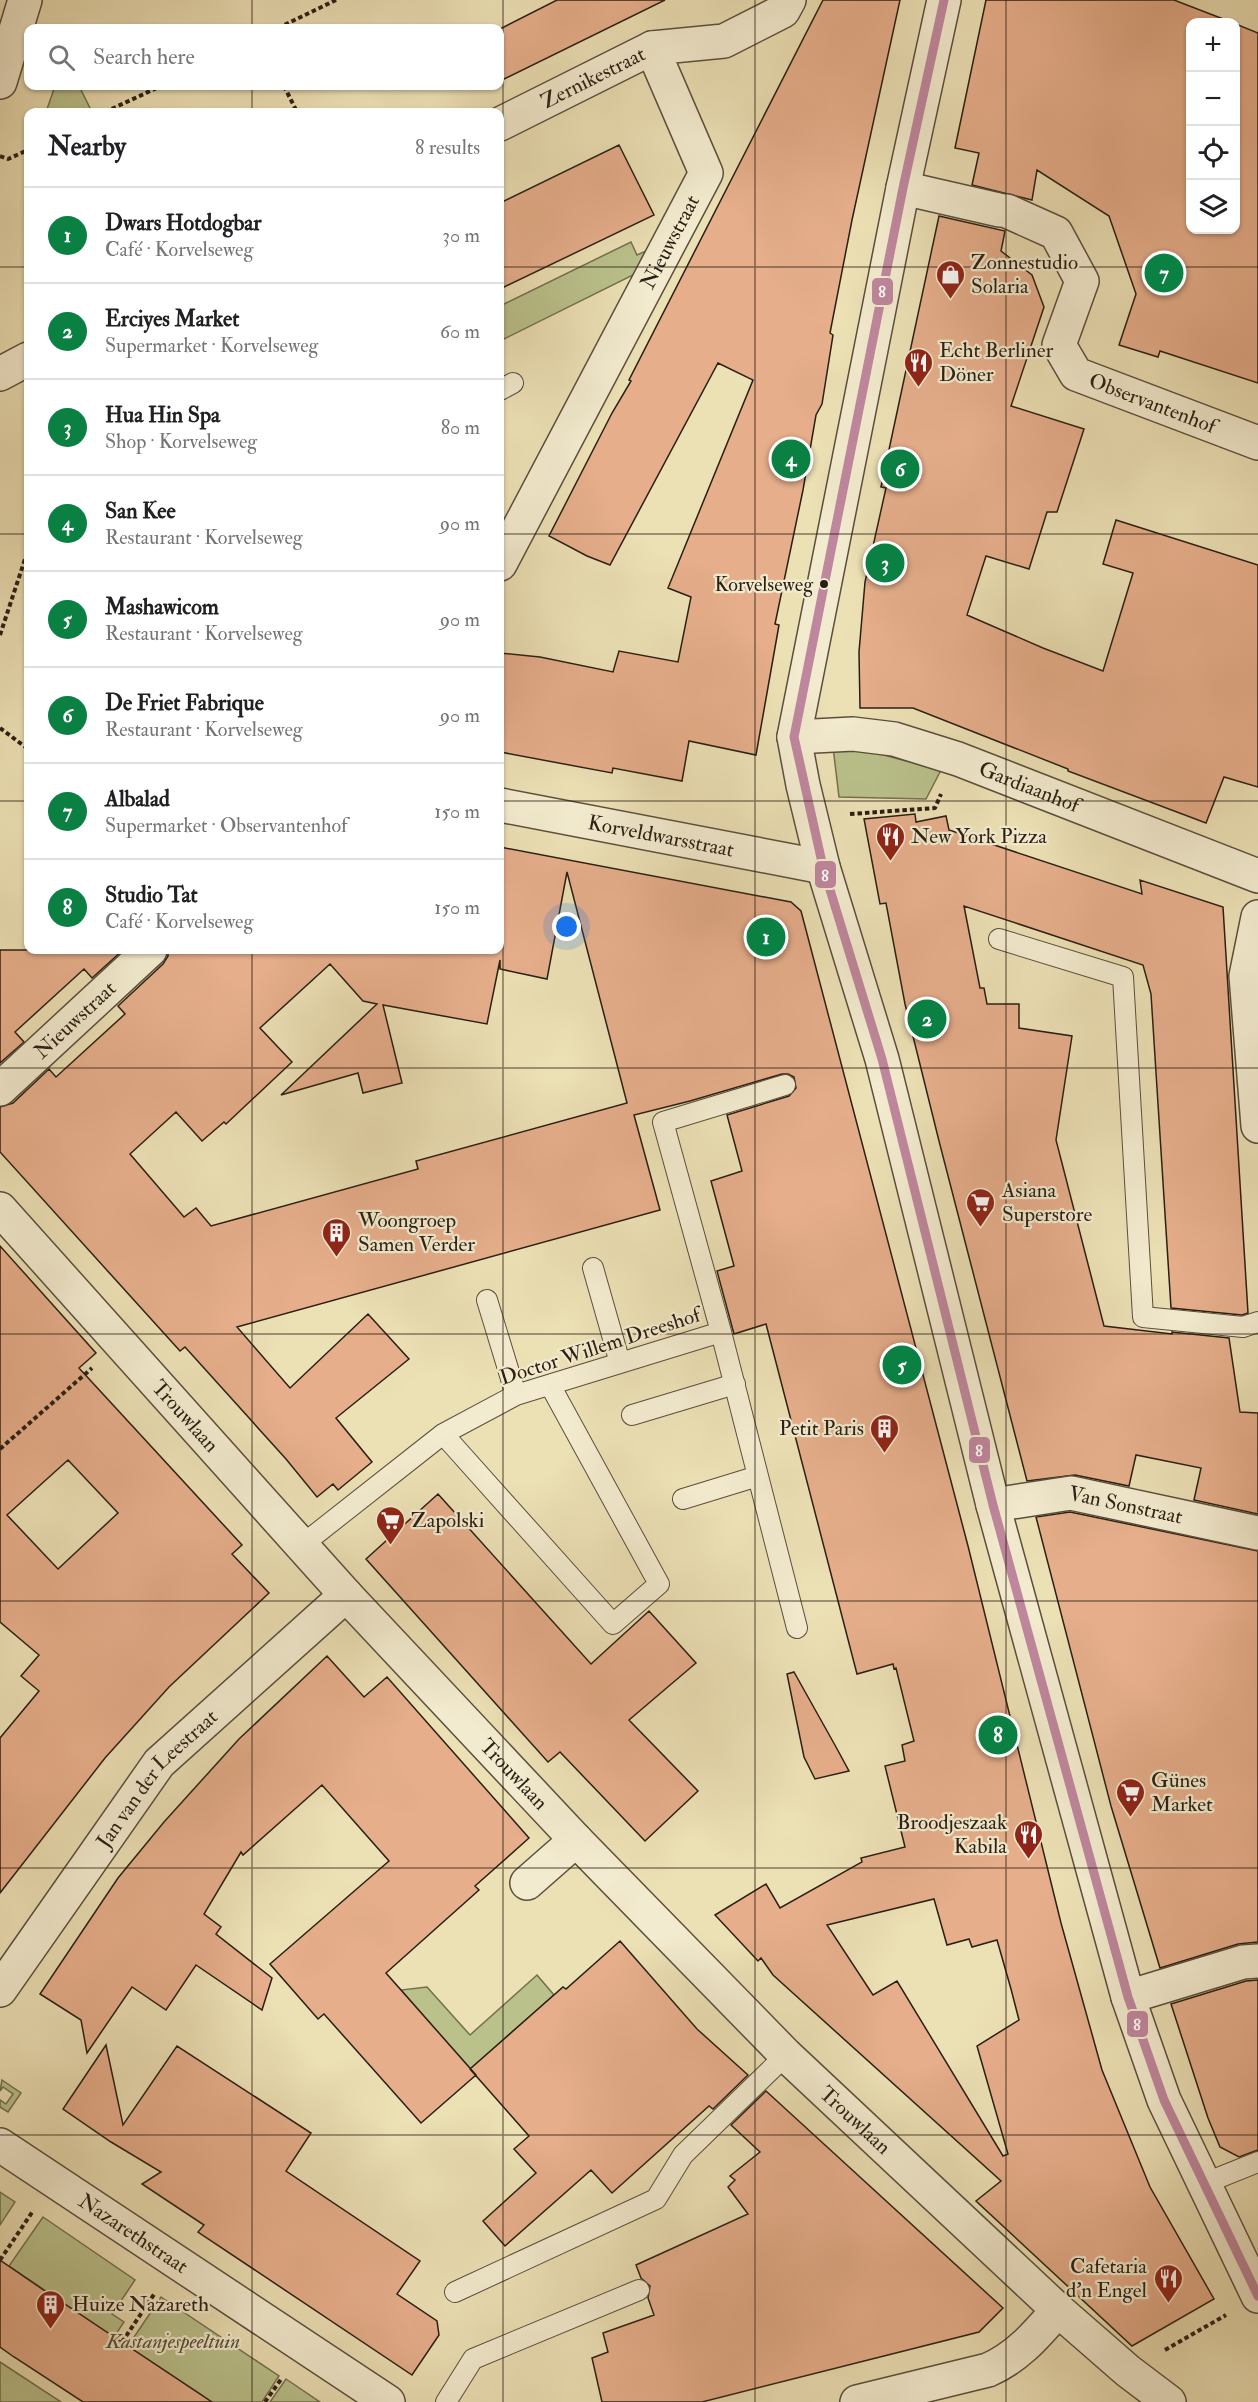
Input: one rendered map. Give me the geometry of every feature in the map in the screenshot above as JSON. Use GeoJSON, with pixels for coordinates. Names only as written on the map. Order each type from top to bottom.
{"type":"FeatureCollection","features":[{"type":"Feature","properties":{"kind":"street"},"geometry":{"type":"LineString","coordinates":[[0,82],[25,0]]}},
{"type":"Feature","properties":{"kind":"street"},"geometry":{"type":"LineString","coordinates":[[652,48],[724,41],[783,10],[789,0]]}},
{"type":"Feature","properties":{"kind":"street"},"geometry":{"type":"LineString","coordinates":[[944,0],[903,188],[794,736],[823,867],[882,1059],[993,1505],[1128,1997],[1164,2100],[1258,2296]]}},
{"type":"Feature","properties":{"kind":"street","name":"Zernikestraat"},"geometry":{"type":"LineString","coordinates":[[504,122],[652,48]]}},
{"type":"Feature","properties":{"kind":"street","name":"Nieuwstraat"},"geometry":{"type":"LineString","coordinates":[[504,552],[706,173],[652,48]]}},
{"type":"Feature","properties":{"kind":"street","name":"Observantenhof"},"geometry":{"type":"LineString","coordinates":[[903,188],[1003,210],[1056,233],[1082,281],[1059,345],[1076,374],[1258,443]]}},
{"type":"Feature","properties":{"kind":"street"},"geometry":{"type":"LineString","coordinates":[[0,374],[24,361]]}},
{"type":"Feature","properties":{"kind":"street","name":"Gardiaanhof"},"geometry":{"type":"LineString","coordinates":[[794,736],[853,735],[894,739],[958,759],[1258,876]]}},
{"type":"Feature","properties":{"kind":"street","name":"Korveldwarsstraat"},"geometry":{"type":"LineString","coordinates":[[504,806],[823,867]]}},
{"type":"Feature","properties":{"kind":"street"},"geometry":{"type":"LineString","coordinates":[[1258,917],[1246,976],[1253,1014],[1258,1126]]}},
{"type":"Feature","properties":{"kind":"street","name":"Nieuwstraat"},"geometry":{"type":"LineString","coordinates":[[0,1089],[146,954]]}},
{"type":"Feature","properties":{"kind":"street","name":"Trouwlaan"},"geometry":{"type":"LineString","coordinates":[[0,1209],[346,1595],[576,1840],[786,2055],[1058,2310],[1128,2371],[1169,2402]]}},
{"type":"Feature","properties":{"kind":"street","name":"Van Sonstraat"},"geometry":{"type":"LineString","coordinates":[[993,1505],[1071,1493],[1258,1533]]}},
{"type":"Feature","properties":{"kind":"street","name":"Jan van der Leestraat"},"geometry":{"type":"LineString","coordinates":[[0,1990],[159,1763],[346,1595]]}},
{"type":"Feature","properties":{"kind":"street"},"geometry":{"type":"LineString","coordinates":[[527,1883],[576,1840]]}},
{"type":"Feature","properties":{"kind":"street"},"geometry":{"type":"LineString","coordinates":[[1128,1997],[1243,1962],[1258,1961]]}},
{"type":"Feature","properties":{"kind":"street","name":"Nazarethstraat"},"geometry":{"type":"LineString","coordinates":[[0,2145],[388,2402]]}},
{"type":"Feature","properties":{"kind":"street"},"geometry":{"type":"LineString","coordinates":[[857,2402],[988,2370],[1022,2350],[1058,2310]]}},
{"type":"Feature","properties":{"kind":"lane"},"geometry":{"type":"LineString","coordinates":[[999,939],[1123,977],[1143,1317],[1243,1327],[1258,1322]]}},
{"type":"Feature","properties":{"kind":"lane","name":"Doctor Willem Dreeshof"},"geometry":{"type":"LineString","coordinates":[[302,1545],[444,1434],[516,1395],[721,1332],[663,1122],[785,1085]]}},
{"type":"Feature","properties":{"kind":"lane"},"geometry":{"type":"LineString","coordinates":[[593,1268],[620,1363]]}},
{"type":"Feature","properties":{"kind":"lane"},"geometry":{"type":"LineString","coordinates":[[487,1300],[516,1395]]}},
{"type":"Feature","properties":{"kind":"lane"},"geometry":{"type":"LineString","coordinates":[[721,1332],[797,1628]]}},
{"type":"Feature","properties":{"kind":"lane"},"geometry":{"type":"LineString","coordinates":[[632,1415],[735,1384]]}},
{"type":"Feature","properties":{"kind":"lane"},"geometry":{"type":"LineString","coordinates":[[444,1434],[613,1624],[659,1584],[550,1385]]}},
{"type":"Feature","properties":{"kind":"lane"},"geometry":{"type":"LineString","coordinates":[[683,1499],[758,1476]]}},
{"type":"Feature","properties":{"kind":"lane"},"geometry":{"type":"LineString","coordinates":[[455,2292],[656,2199],[683,2155],[786,2055]]}},
{"type":"Feature","properties":{"kind":"lane"},"geometry":{"type":"LineString","coordinates":[[1203,2184],[1258,2162]]}},
{"type":"Feature","properties":{"kind":"lane"},"geometry":{"type":"LineString","coordinates":[[446,2402],[473,2359],[639,2290]]}},
{"type":"Feature","properties":{"kind":"path"},"geometry":{"type":"LineString","coordinates":[[286,24],[336,0]]}},
{"type":"Feature","properties":{"kind":"path"},"geometry":{"type":"LineString","coordinates":[[113,108],[152,90]]}},
{"type":"Feature","properties":{"kind":"path"},"geometry":{"type":"LineString","coordinates":[[287,90],[295,108]]}},
{"type":"Feature","properties":{"kind":"path"},"geometry":{"type":"LineString","coordinates":[[0,156],[8,159],[24,152]]}},
{"type":"Feature","properties":{"kind":"path"},"geometry":{"type":"LineString","coordinates":[[0,635],[24,562]]}},
{"type":"Feature","properties":{"kind":"path"},"geometry":{"type":"LineString","coordinates":[[0,728],[24,746]]}},
{"type":"Feature","properties":{"kind":"path"},"geometry":{"type":"LineString","coordinates":[[810,816],[934,808],[958,759]]}},
{"type":"Feature","properties":{"kind":"path"},"geometry":{"type":"LineString","coordinates":[[0,1449],[120,1343]]}},
{"type":"Feature","properties":{"kind":"path"},"geometry":{"type":"LineString","coordinates":[[0,2260],[54,2181]]}},
{"type":"Feature","properties":{"kind":"path"},"geometry":{"type":"LineString","coordinates":[[122,2342],[176,2261]]}},
{"type":"Feature","properties":{"kind":"path"},"geometry":{"type":"LineString","coordinates":[[1128,2371],[1228,2314]]}},
{"type":"Feature","properties":{"kind":"green space"},"geometry":{"type":"Polygon","coordinates":[[[54,90],[81,90],[90,108],[47,108],[54,90]]]}},
{"type":"Feature","properties":{"kind":"green space"},"geometry":{"type":"Polygon","coordinates":[[[631,242],[637,255],[648,250],[635,274],[504,339],[504,304],[631,242]]]}},
{"type":"Feature","properties":{"kind":"green space"},"geometry":{"type":"Polygon","coordinates":[[[845,745],[941,770],[926,799],[839,797],[833,747],[845,745]]]}},
{"type":"Feature","properties":{"kind":"green space"},"geometry":{"type":"Polygon","coordinates":[[[537,1975],[554,1995],[470,2069],[401,1990],[427,1987],[470,2035],[537,1975]]]}},
{"type":"Feature","properties":{"kind":"green space"},"geometry":{"type":"Polygon","coordinates":[[[2,2080],[21,2093],[8,2112],[0,2107],[0,2100],[6,2104],[13,2094],[3,2087],[0,2091],[2,2080]]]}},
{"type":"Feature","properties":{"kind":"green space"},"geometry":{"type":"Polygon","coordinates":[[[0,2192],[15,2202],[0,2225],[0,2192]]]}},
{"type":"Feature","properties":{"kind":"green space"},"geometry":{"type":"Polygon","coordinates":[[[43,2217],[135,2280],[112,2314],[124,2322],[114,2337],[9,2266],[43,2217]]]}},
{"type":"Feature","properties":{"kind":"green space","name":"Kastanjespeeltuin"},"geometry":{"type":"Polygon","coordinates":[[[161,2297],[279,2376],[262,2402],[199,2402],[203,2396],[128,2346],[161,2297]]]}},
{"type":"Feature","properties":{"kind":"green space"},"geometry":{"type":"Polygon","coordinates":[[[0,2362],[61,2402],[0,2402],[0,2362]]]}},
{"type":"Feature","properties":{"kind":"green space"},"geometry":{"type":"Polygon","coordinates":[[[286,2379],[320,2402],[270,2402],[286,2379]]]}},
{"type":"Feature","properties":{"kind":"building"},"geometry":{"type":"Polygon","coordinates":[[[557,0],[665,0],[504,79],[504,27],[557,0]]]}},
{"type":"Feature","properties":{"kind":"building"},"geometry":{"type":"Polygon","coordinates":[[[823,0],[900,0],[830,333],[833,335],[822,404],[816,415],[775,624],[779,625],[756,755],[689,741],[682,781],[613,768],[612,773],[504,753],[504,653],[540,657],[613,672],[619,651],[678,662],[691,597],[668,588],[753,380],[718,363],[610,565],[549,536],[612,413],[631,381],[629,380],[823,0]]]}},
{"type":"Feature","properties":{"kind":"building"},"geometry":{"type":"Polygon","coordinates":[[[986,0],[1174,0],[1221,18],[1186,18],[1186,234],[1240,234],[1240,26],[1258,33],[1258,383],[1160,351],[1158,357],[1119,345],[1136,294],[1109,216],[1037,170],[1032,200],[972,185],[979,153],[955,148],[986,0]]]}},
{"type":"Feature","properties":{"kind":"building"},"geometry":{"type":"Polygon","coordinates":[[[619,145],[654,215],[504,287],[504,201],[619,145]]]}},
{"type":"Feature","properties":{"kind":"building"},"geometry":{"type":"Polygon","coordinates":[[[939,216],[1005,231],[1001,251],[1032,275],[1044,307],[1011,406],[1084,429],[1057,512],[1047,512],[1029,569],[986,556],[967,615],[1103,671],[1133,573],[1103,564],[1116,520],[1258,565],[1258,787],[1224,777],[1206,823],[1068,771],[1068,769],[913,708],[860,708],[859,652],[865,582],[886,488],[881,487],[939,216]]]}},
{"type":"Feature","properties":{"kind":"building"},"geometry":{"type":"Polygon","coordinates":[[[915,814],[916,822],[946,816],[949,830],[1142,894],[1140,880],[1223,907],[1248,1313],[1242,1315],[1171,1308],[1151,994],[1143,965],[964,906],[980,988],[984,988],[987,1004],[1019,1004],[1019,1028],[1072,1036],[1056,1140],[1104,1326],[1229,1338],[1240,1412],[1258,1413],[1258,1514],[1194,1500],[1201,1468],[1136,1455],[1129,1486],[1075,1475],[1027,1481],[905,1004],[886,903],[880,904],[864,819],[915,814]]]}},
{"type":"Feature","properties":{"kind":"building"},"geometry":{"type":"Polygon","coordinates":[[[504,848],[791,902],[801,911],[968,1546],[1061,1923],[1102,2070],[1150,2187],[1214,2299],[1132,2346],[976,2201],[1001,2181],[773,1975],[761,1958],[758,1961],[715,1915],[766,1884],[780,1908],[862,1862],[861,1858],[905,1847],[885,1766],[905,1761],[902,1745],[914,1741],[896,1668],[894,1669],[893,1664],[857,1674],[766,1324],[734,1334],[717,1271],[734,1266],[711,1181],[742,1171],[727,1115],[789,1096],[796,1088],[794,1077],[782,1074],[634,1115],[660,1210],[237,1327],[290,1388],[368,1314],[409,1359],[336,1418],[372,1462],[338,1490],[333,1484],[317,1497],[286,1459],[185,1347],[180,1351],[0,1152],[0,1107],[13,1103],[49,1069],[56,1077],[125,1014],[118,1006],[163,964],[168,954],[504,954],[504,848]],[[567,872],[547,979],[500,969],[500,960],[487,1024],[383,1005],[402,1083],[363,1093],[358,1073],[281,1095],[377,1004],[363,1001],[330,964],[260,1028],[292,1062],[226,1124],[224,1122],[202,1141],[176,1112],[130,1154],[184,1217],[196,1208],[211,1226],[418,1169],[416,1161],[627,1103],[567,872]],[[934,1899],[827,1925],[873,1995],[897,1981],[1003,2156],[1008,2154],[977,2046],[1019,2020],[1011,1989],[997,1940],[972,1947],[969,1939],[947,1945],[934,1899]]]}},
{"type":"Feature","properties":{"kind":"building"},"geometry":{"type":"Polygon","coordinates":[[[0,950],[24,950],[24,954],[119,954],[92,978],[84,969],[15,1032],[24,1042],[0,1063],[0,950]]]}},
{"type":"Feature","properties":{"kind":"building"},"geometry":{"type":"Polygon","coordinates":[[[0,1246],[96,1353],[79,1368],[242,1545],[232,1554],[269,1593],[169,1687],[105,1758],[0,1893],[0,1738],[39,1691],[21,1676],[39,1655],[0,1622],[0,1246]],[[68,1460],[7,1515],[58,1569],[118,1513],[68,1460]]]}},
{"type":"Feature","properties":{"kind":"building"},"geometry":{"type":"Polygon","coordinates":[[[438,1494],[591,1664],[649,1611],[696,1663],[629,1720],[698,1791],[645,1841],[560,1752],[548,1762],[366,1559],[438,1494]]]}},
{"type":"Feature","properties":{"kind":"building"},"geometry":{"type":"Polygon","coordinates":[[[1070,1512],[1258,1551],[1258,1942],[1238,1944],[1160,1968],[1111,1806],[1036,1517],[1070,1512]]]}},
{"type":"Feature","properties":{"kind":"building"},"geometry":{"type":"Polygon","coordinates":[[[327,1656],[364,1697],[387,1677],[529,1838],[475,1886],[479,1890],[386,1973],[476,2075],[421,2123],[324,2014],[318,2019],[270,1964],[389,1861],[322,1785],[243,1855],[241,1852],[204,1914],[221,1927],[216,1934],[272,1978],[262,2010],[196,1965],[166,2010],[132,1987],[87,2053],[81,2020],[40,1994],[118,1878],[164,1822],[239,1739],[327,1656]]]}},
{"type":"Feature","properties":{"kind":"building"},"geometry":{"type":"Polygon","coordinates":[[[794,1672],[849,1771],[815,1779],[804,1757],[787,1674],[794,1672]]]}},
{"type":"Feature","properties":{"kind":"building"},"geometry":{"type":"Polygon","coordinates":[[[620,1941],[697,2029],[748,2075],[713,2109],[709,2106],[612,2193],[591,2170],[505,2246],[483,2221],[536,2173],[514,2149],[529,2136],[470,2069],[563,1987],[566,1989],[620,1941]]]}},
{"type":"Feature","properties":{"kind":"building"},"geometry":{"type":"Polygon","coordinates":[[[1258,1980],[1258,2150],[1239,2157],[1220,2147],[1208,2118],[1171,2004],[1246,1981],[1258,1980]]]}},
{"type":"Feature","properties":{"kind":"building"},"geometry":{"type":"Polygon","coordinates":[[[106,2045],[123,2125],[177,2046],[311,2133],[286,2171],[420,2261],[397,2294],[437,2321],[439,2335],[412,2375],[198,2232],[204,2225],[142,2184],[161,2172],[111,2142],[63,2109],[106,2045]]]}},
{"type":"Feature","properties":{"kind":"building"},"geometry":{"type":"Polygon","coordinates":[[[766,2091],[1003,2308],[979,2332],[702,2402],[602,2402],[592,2358],[608,2352],[603,2333],[654,2315],[648,2298],[650,2286],[641,2278],[636,2265],[748,2214],[728,2187],[735,2180],[730,2176],[760,2152],[731,2125],[766,2091]]]}},
{"type":"Feature","properties":{"kind":"building","name":"Huize Nazareth"},"geometry":{"type":"Polygon","coordinates":[[[0,2260],[212,2402],[83,2402],[14,2357],[0,2347],[0,2260]]]}},
{"type":"Feature","properties":{"kind":"transit line","name":"8"},"geometry":{"type":"LineString","coordinates":[[944,0],[903,188],[794,737],[823,867],[882,1059],[993,1505],[1128,1997],[1164,2100],[1258,2296]]}},
{"type":"Feature","properties":{"kind":"place","name":"Albalad"},"geometry":{"type":"Point","coordinates":[1164,273]}},
{"type":"Feature","properties":{"kind":"place","name":"Zonnestudio Solaria"},"geometry":{"type":"Point","coordinates":[950,300]}},
{"type":"Feature","properties":{"kind":"place","name":"Echt Berliner Döner"},"geometry":{"type":"Point","coordinates":[918,388]}},
{"type":"Feature","properties":{"kind":"place","name":"San Kee"},"geometry":{"type":"Point","coordinates":[791,459]}},
{"type":"Feature","properties":{"kind":"place","name":"De Friet Fabrique"},"geometry":{"type":"Point","coordinates":[900,469]}},
{"type":"Feature","properties":{"kind":"place","name":"Hua Hin Spa"},"geometry":{"type":"Point","coordinates":[885,563]}},
{"type":"Feature","properties":{"kind":"place","name":"Korvelseweg"},"geometry":{"type":"Point","coordinates":[824,584]}},
{"type":"Feature","properties":{"kind":"place","name":"New York Pizza"},"geometry":{"type":"Point","coordinates":[890,862]}},
{"type":"Feature","properties":{"kind":"place","name":"Dwars Hotdogbar"},"geometry":{"type":"Point","coordinates":[766,937]}},
{"type":"Feature","properties":{"kind":"place","name":"Erciyes Market"},"geometry":{"type":"Point","coordinates":[927,1019]}},
{"type":"Feature","properties":{"kind":"place","name":"Asiana Superstore"},"geometry":{"type":"Point","coordinates":[981,1228]}},
{"type":"Feature","properties":{"kind":"place","name":"Woongroep Samen Verder"},"geometry":{"type":"Point","coordinates":[337,1258]}},
{"type":"Feature","properties":{"kind":"place","name":"Mashawicom"},"geometry":{"type":"Point","coordinates":[902,1365]}},
{"type":"Feature","properties":{"kind":"place","name":"Petit Paris"},"geometry":{"type":"Point","coordinates":[885,1454]}},
{"type":"Feature","properties":{"kind":"place","name":"Zapolski"},"geometry":{"type":"Point","coordinates":[390,1546]}},
{"type":"Feature","properties":{"kind":"place","name":"Studio Tat"},"geometry":{"type":"Point","coordinates":[998,1735]}},
{"type":"Feature","properties":{"kind":"place","name":"Günes Market"},"geometry":{"type":"Point","coordinates":[1130,1818]}},
{"type":"Feature","properties":{"kind":"place","name":"Broodjeszaak Kabila"},"geometry":{"type":"Point","coordinates":[1028,1860]}},
{"type":"Feature","properties":{"kind":"place","name":"Cafetaria d'n Engel"},"geometry":{"type":"Point","coordinates":[1168,2304]}},
{"type":"Feature","properties":{"kind":"place","name":"Huize Nazareth"},"geometry":{"type":"Point","coordinates":[51,2330]}}]}
